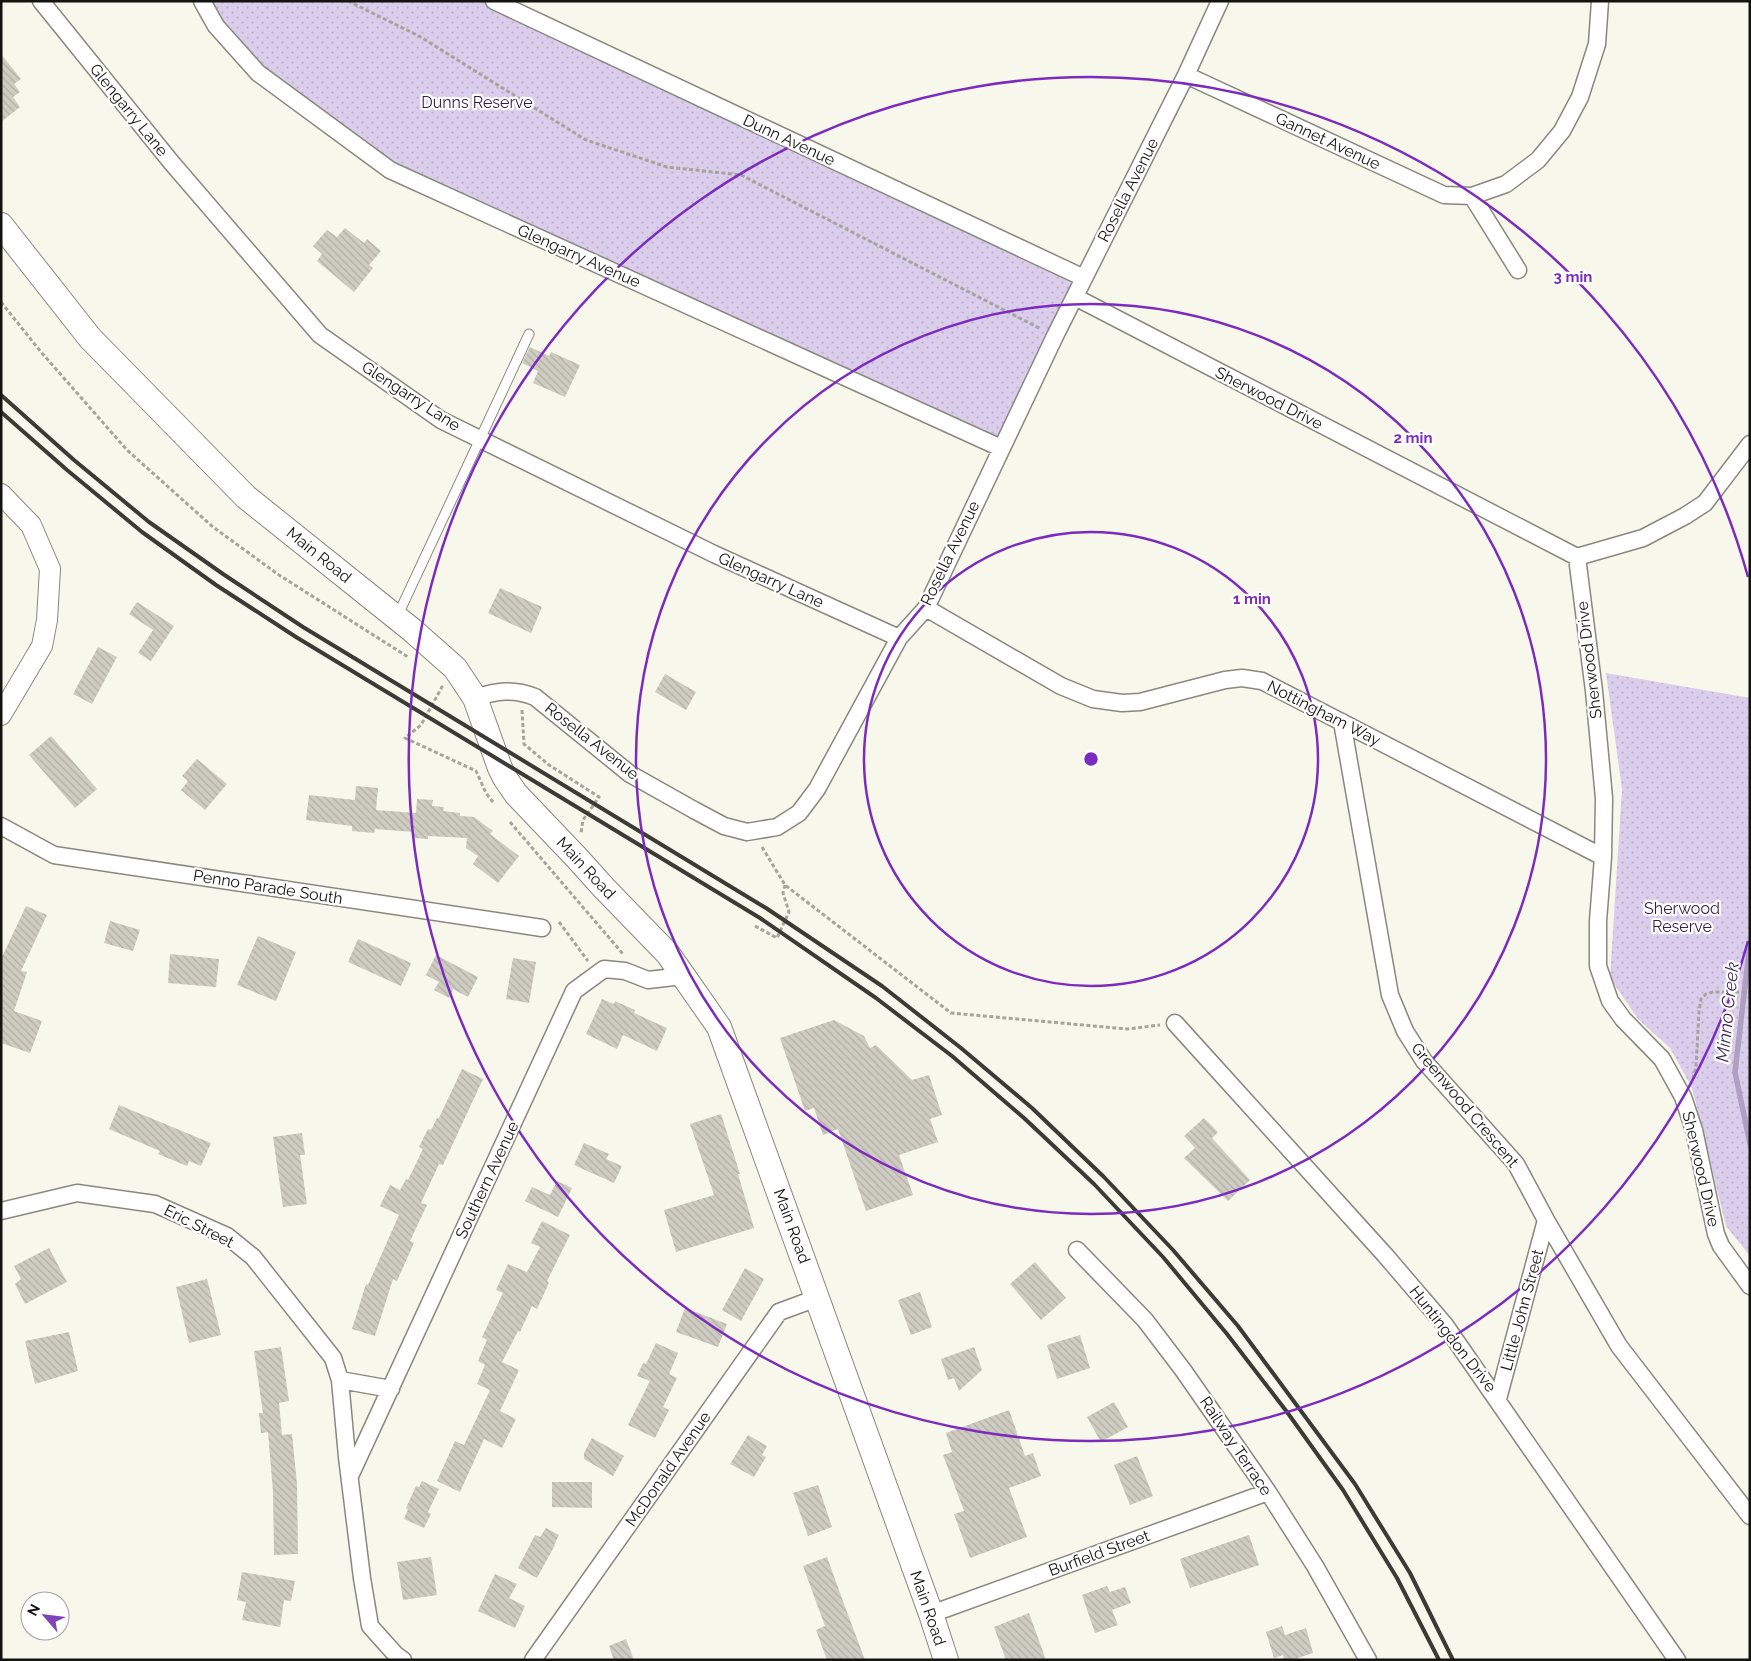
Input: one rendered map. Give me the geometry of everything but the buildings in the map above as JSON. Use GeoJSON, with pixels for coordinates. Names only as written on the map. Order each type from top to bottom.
{"type":"FeatureCollection","features":[{"type":"Feature","properties":{"kind":"main road","name":"Main Road"},"geometry":{"type":"LineString","coordinates":[[1,225],[90,338],[246,497],[397,618],[455,668],[474,698],[505,778],[516,794],[668,954],[719,1027],[946,1660]]}},
{"type":"Feature","properties":{"kind":"street","name":"Glengarry Lane"},"geometry":{"type":"LineString","coordinates":[[41,1],[171,162],[320,335],[441,420],[714,554],[899,638]]}},
{"type":"Feature","properties":{"kind":"street","name":"Glengarry Avenue"},"geometry":{"type":"LineString","coordinates":[[202,1],[216,26],[258,73],[390,170],[1001,448]]}},
{"type":"Feature","properties":{"kind":"street","name":"Dunn Avenue"},"geometry":{"type":"LineString","coordinates":[[494,1],[1084,278]]}},
{"type":"Feature","properties":{"kind":"street","name":"Rosella Avenue"},"geometry":{"type":"LineString","coordinates":[[474,698],[494,692],[522,692],[535,697],[630,774],[724,826],[753,832],[777,827],[799,813],[817,789],[899,638],[926,608],[1055,336],[1186,75],[1220,1]]}},
{"type":"Feature","properties":{"kind":"street","name":"Gannet Avenue"},"geometry":{"type":"LineString","coordinates":[[1186,75],[1444,195],[1472,196],[1506,184],[1538,160],[1562,131],[1580,97],[1594,52],[1600,1]]}},
{"type":"Feature","properties":{"kind":"street"},"geometry":{"type":"LineString","coordinates":[[1472,196],[1518,270]]}},
{"type":"Feature","properties":{"kind":"street","name":"Sherwood Drive"},"geometry":{"type":"LineString","coordinates":[[1075,297],[1577,557],[1594,691],[1604,798],[1603,857],[1598,921],[1598,966],[1610,1001],[1623,1019],[1662,1059],[1683,1097],[1694,1130],[1716,1234],[1722,1246],[1750,1286]]}},
{"type":"Feature","properties":{"kind":"street"},"geometry":{"type":"LineString","coordinates":[[1577,557],[1643,538],[1705,503],[1750,444]]}},
{"type":"Feature","properties":{"kind":"street"},"geometry":{"type":"LineString","coordinates":[[1,494],[31,525],[50,570],[47,620],[42,646],[1,714]]}},
{"type":"Feature","properties":{"kind":"street","name":"Nottingham Way"},"geometry":{"type":"LineString","coordinates":[[926,608],[1061,686],[1093,699],[1122,704],[1140,702],[1225,680],[1242,678],[1262,681],[1603,857]]}},
{"type":"Feature","properties":{"kind":"street","name":"Greenwood Crescent"},"geometry":{"type":"LineString","coordinates":[[1342,722],[1390,995],[1405,1031],[1424,1061],[1516,1164],[1619,1346],[1750,1516]]}},
{"type":"Feature","properties":{"kind":"street","name":"Penno Parade South"},"geometry":{"type":"LineString","coordinates":[[1,826],[54,855],[542,928]]}},
{"type":"Feature","properties":{"kind":"street","name":"Southern Avenue"},"geometry":{"type":"LineString","coordinates":[[350,1476],[574,991],[604,969],[625,971],[648,980],[683,976]]}},
{"type":"Feature","properties":{"kind":"street","name":"Huntingdon Drive"},"geometry":{"type":"LineString","coordinates":[[1175,1023],[1439,1318],[1498,1399],[1677,1660]]}},
{"type":"Feature","properties":{"kind":"street","name":"Eric Street"},"geometry":{"type":"LineString","coordinates":[[1,1211],[77,1193],[155,1204],[227,1236],[253,1257],[333,1358],[340,1380]]}},
{"type":"Feature","properties":{"kind":"street","name":"Little John Street"},"geometry":{"type":"LineString","coordinates":[[1498,1399],[1546,1220]]}},
{"type":"Feature","properties":{"kind":"street","name":"Railway Terrace"},"geometry":{"type":"LineString","coordinates":[[1077,1250],[1145,1320],[1184,1370],[1268,1492],[1315,1566],[1368,1660]]}},
{"type":"Feature","properties":{"kind":"street","name":"McDonald Avenue"},"geometry":{"type":"LineString","coordinates":[[533,1660],[779,1312],[817,1298]]}},
{"type":"Feature","properties":{"kind":"street"},"geometry":{"type":"LineString","coordinates":[[391,1389],[340,1380],[362,1578],[370,1626],[396,1655],[403,1660]]}},
{"type":"Feature","properties":{"kind":"street","name":"Burfield Street"},"geometry":{"type":"LineString","coordinates":[[931,1614],[1268,1492]]}},
{"type":"Feature","properties":{"kind":"lane"},"geometry":{"type":"LineString","coordinates":[[397,618],[529,334]]}},
{"type":"Feature","properties":{"kind":"path"},"geometry":{"type":"LineString","coordinates":[[348,1],[419,36],[586,140],[667,167],[741,175],[1055,336]]}},
{"type":"Feature","properties":{"kind":"path"},"geometry":{"type":"LineString","coordinates":[[1,302],[47,359],[128,450],[213,526],[280,575],[414,661]]}},
{"type":"Feature","properties":{"kind":"path"},"geometry":{"type":"LineString","coordinates":[[436,680],[442,687],[421,725],[405,738],[476,771],[486,793],[498,808]]}},
{"type":"Feature","properties":{"kind":"path"},"geometry":{"type":"LineString","coordinates":[[522,692],[524,744],[549,766],[599,797],[582,820],[577,858]]}},
{"type":"Feature","properties":{"kind":"path"},"geometry":{"type":"LineString","coordinates":[[505,815],[629,961],[625,971]]}},
{"type":"Feature","properties":{"kind":"path"},"geometry":{"type":"LineString","coordinates":[[753,832],[785,885],[951,1013],[1127,1029],[1175,1023]]}},
{"type":"Feature","properties":{"kind":"path"},"geometry":{"type":"LineString","coordinates":[[755,926],[777,938],[789,912],[783,893],[785,885]]}},
{"type":"Feature","properties":{"kind":"path"},"geometry":{"type":"LineString","coordinates":[[542,928],[558,920],[597,974]]}},
{"type":"Feature","properties":{"kind":"path"},"geometry":{"type":"LineString","coordinates":[[1683,1097],[1693,1080],[1696,1067],[1701,999],[1706,994],[1713,992],[1750,992]]}},
{"type":"Feature","properties":{"kind":"green space","name":"Dunns Reserve"},"geometry":{"type":"Polygon","coordinates":[[[202,1],[494,1],[1084,278],[1001,448],[390,170],[258,73],[202,1]]]}},
{"type":"Feature","properties":{"kind":"green space","name":"Sherwood Reserve"},"geometry":{"type":"Polygon","coordinates":[[[1606,673],[1750,698],[1750,1256],[1726,1226],[1692,1088],[1670,1048],[1638,1019],[1610,978],[1622,789],[1606,673]]]}},
{"type":"Feature","properties":{"kind":"waterway","name":"Minno Creek"},"geometry":{"type":"LineString","coordinates":[[1750,943],[1735,1072],[1750,1144]]}},
{"type":"Feature","properties":{"kind":"railway"},"geometry":{"type":"LineString","coordinates":[[1,395],[74,460],[149,522],[223,574],[303,627],[766,908],[882,986],[961,1048],[1032,1108],[1104,1177],[1173,1250],[1238,1326],[1355,1484],[1410,1573],[1453,1660]]}},
{"type":"Feature","properties":{"kind":"railway"},"geometry":{"type":"LineString","coordinates":[[1,412],[142,532],[216,585],[296,637],[760,918],[876,998],[952,1056],[1024,1118],[1094,1184],[1163,1257],[1227,1334],[1287,1412],[1343,1490],[1397,1578],[1439,1660]]}}]}
